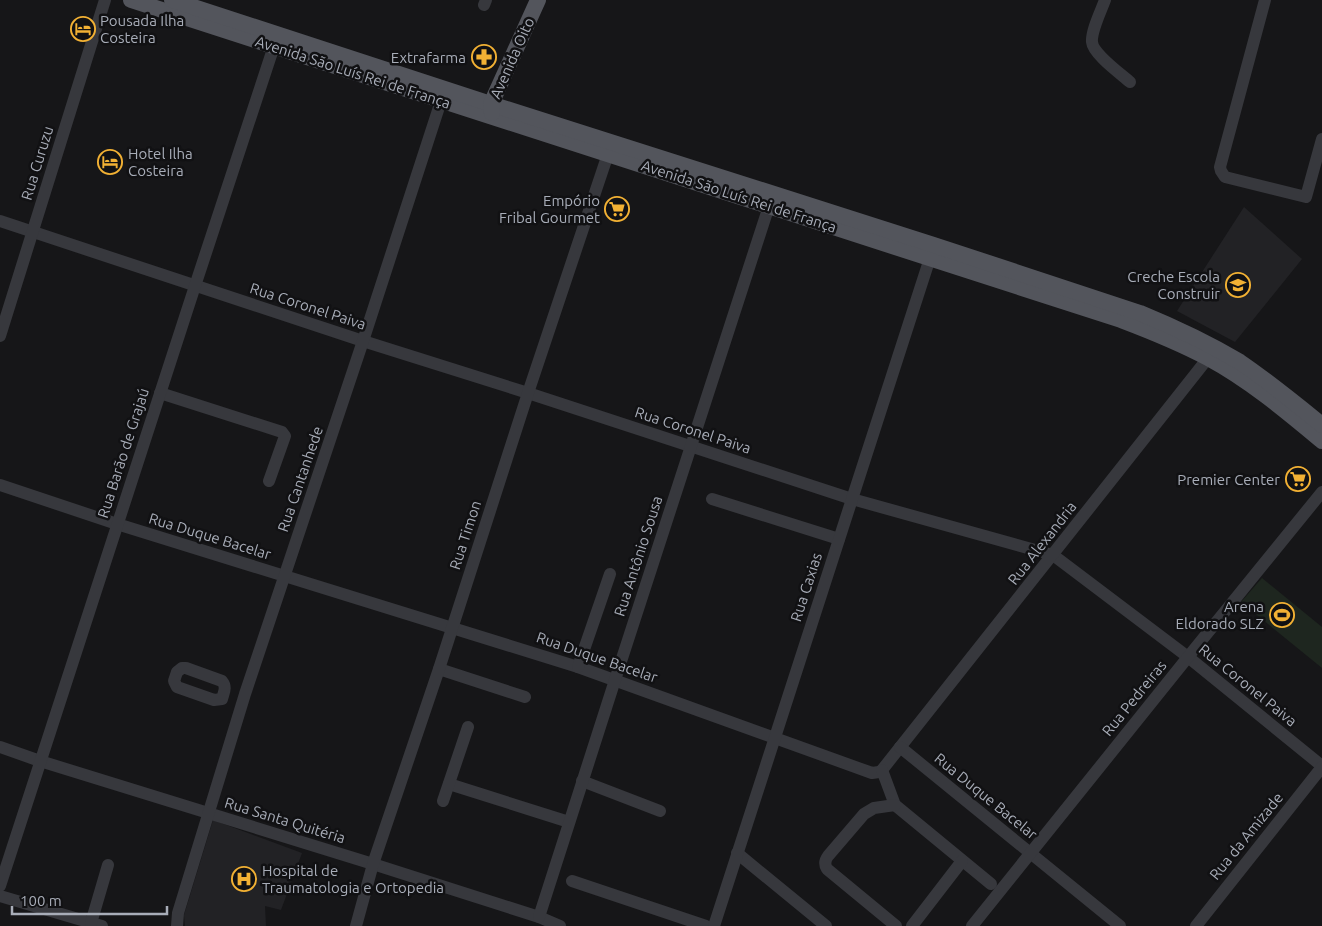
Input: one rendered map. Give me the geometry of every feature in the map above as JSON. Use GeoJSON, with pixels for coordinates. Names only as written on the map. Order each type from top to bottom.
{"type":"FeatureCollection","features":[{"type":"Feature","properties":{"kind":"main road","name":"Avenida São Luís Rei de França"},"geometry":{"type":"LineString","coordinates":[[131,0],[271,39],[492,110],[934,245],[1140,313],[1168,324],[1240,363],[1322,425]]}},
{"type":"Feature","properties":{"kind":"main road","name":"Avenida São Luís Rei de França"},"geometry":{"type":"LineString","coordinates":[[172,0],[271,39],[441,101],[492,110],[608,154],[1121,320],[1162,336],[1208,358],[1233,373],[1322,441]]}},
{"type":"Feature","properties":{"kind":"main road","name":"Avenida Oito"},"geometry":{"type":"LineString","coordinates":[[492,110],[538,0]]}},
{"type":"Feature","properties":{"kind":"street","name":"Rua Curuzu"},"geometry":{"type":"LineString","coordinates":[[0,336],[105,0]]}},
{"type":"Feature","properties":{"kind":"street"},"geometry":{"type":"LineString","coordinates":[[1105,0],[1092,43],[1095,50],[1130,82]]}},
{"type":"Feature","properties":{"kind":"street"},"geometry":{"type":"LineString","coordinates":[[1265,0],[1220,167],[1221,171],[1225,177],[1306,197],[1322,140]]}},
{"type":"Feature","properties":{"kind":"street","name":"Rua Barão de Grajaú"},"geometry":{"type":"LineString","coordinates":[[0,886],[160,393],[271,39]]}},
{"type":"Feature","properties":{"kind":"street","name":"Rua Cantanhede"},"geometry":{"type":"LineString","coordinates":[[177,926],[178,913],[245,694],[441,101]]}},
{"type":"Feature","properties":{"kind":"street","name":"Rua Timon"},"geometry":{"type":"LineString","coordinates":[[356,926],[373,864],[608,154]]}},
{"type":"Feature","properties":{"kind":"street","name":"Rua Antônio Sousa"},"geometry":{"type":"LineString","coordinates":[[539,917],[770,206]]}},
{"type":"Feature","properties":{"kind":"street","name":"Rua Coronel Paiva"},"geometry":{"type":"LineString","coordinates":[[0,221],[194,286],[852,499],[1053,555],[1188,656],[1322,767]]}},
{"type":"Feature","properties":{"kind":"street","name":"Rua Caxias"},"geometry":{"type":"LineString","coordinates":[[714,926],[852,499],[899,369],[930,258]]}},
{"type":"Feature","properties":{"kind":"street","name":"Rua Alexandria"},"geometry":{"type":"LineString","coordinates":[[900,747],[1208,358]]}},
{"type":"Feature","properties":{"kind":"street"},"geometry":{"type":"LineString","coordinates":[[160,393],[282,432],[285,436],[269,481]]}},
{"type":"Feature","properties":{"kind":"street","name":"Rua Duque Bacelar"},"geometry":{"type":"LineString","coordinates":[[0,485],[117,524],[578,667],[872,773],[882,770]]}},
{"type":"Feature","properties":{"kind":"street","name":"Rua Pedreiras"},"geometry":{"type":"LineString","coordinates":[[972,926],[1188,656],[1282,550],[1322,492]]}},
{"type":"Feature","properties":{"kind":"street"},"geometry":{"type":"LineString","coordinates":[[712,498],[839,539]]}},
{"type":"Feature","properties":{"kind":"street"},"geometry":{"type":"LineString","coordinates":[[578,667],[610,574]]}},
{"type":"Feature","properties":{"kind":"street"},"geometry":{"type":"LineString","coordinates":[[439,669],[525,697]]}},
{"type":"Feature","properties":{"kind":"street"},"geometry":{"type":"LineString","coordinates":[[225,688],[245,694]]}},
{"type":"Feature","properties":{"kind":"street"},"geometry":{"type":"LineString","coordinates":[[443,801],[468,727]]}},
{"type":"Feature","properties":{"kind":"street","name":"Rua Santa Quitéria"},"geometry":{"type":"LineString","coordinates":[[0,747],[539,917],[560,926]]}},
{"type":"Feature","properties":{"kind":"street"},"geometry":{"type":"LineString","coordinates":[[900,747],[882,770],[895,805],[992,884]]}},
{"type":"Feature","properties":{"kind":"street","name":"Rua Duque Bacelar"},"geometry":{"type":"LineString","coordinates":[[900,747],[1120,926]]}},
{"type":"Feature","properties":{"kind":"street","name":"Rua da Amizade"},"geometry":{"type":"LineString","coordinates":[[1196,926],[1322,767]]}},
{"type":"Feature","properties":{"kind":"street"},"geometry":{"type":"LineString","coordinates":[[582,781],[660,811]]}},
{"type":"Feature","properties":{"kind":"street"},"geometry":{"type":"LineString","coordinates":[[449,784],[569,822]]}},
{"type":"Feature","properties":{"kind":"street"},"geometry":{"type":"LineString","coordinates":[[895,805],[874,808],[864,814],[828,856],[825,866],[896,926]]}},
{"type":"Feature","properties":{"kind":"street"},"geometry":{"type":"LineString","coordinates":[[737,853],[826,926]]}},
{"type":"Feature","properties":{"kind":"street"},"geometry":{"type":"LineString","coordinates":[[912,926],[962,861]]}},
{"type":"Feature","properties":{"kind":"street"},"geometry":{"type":"LineString","coordinates":[[0,896],[96,924],[108,865]]}},
{"type":"Feature","properties":{"kind":"street"},"geometry":{"type":"LineString","coordinates":[[572,881],[706,926]]}},
{"type":"Feature","properties":{"kind":"shaded area","name":"Creche Escola Construir"},"geometry":{"type":"Polygon","coordinates":[[[1244,207],[1302,259],[1235,342],[1177,311],[1244,207]]]}},
{"type":"Feature","properties":{"kind":"shaded area","name":"Arena Eldorado SLZ"},"geometry":{"type":"Polygon","coordinates":[[[1262,578],[1322,627],[1322,668],[1241,602],[1262,578]]]}},
{"type":"Feature","properties":{"kind":"shaded area","name":"Hospital de Traumatologia e Ortopedia"},"geometry":{"type":"Polygon","coordinates":[[[213,820],[302,853],[281,910],[265,906],[266,926],[185,926],[184,915],[213,820]]]}},
{"type":"Feature","properties":{"kind":"place","name":"Pousada Ilha Costeira"},"geometry":{"type":"Point","coordinates":[83,29]}},
{"type":"Feature","properties":{"kind":"place","name":"Extrafarma"},"geometry":{"type":"Point","coordinates":[484,57]}},
{"type":"Feature","properties":{"kind":"place","name":"Hotel Ilha Costeira"},"geometry":{"type":"Point","coordinates":[110,162]}},
{"type":"Feature","properties":{"kind":"place","name":"Empório Fribal Gourmet"},"geometry":{"type":"Point","coordinates":[617,209]}},
{"type":"Feature","properties":{"kind":"place","name":"Creche Escola Construir"},"geometry":{"type":"Point","coordinates":[1238,285]}},
{"type":"Feature","properties":{"kind":"place","name":"Premier Center"},"geometry":{"type":"Point","coordinates":[1298,479]}},
{"type":"Feature","properties":{"kind":"place","name":"Arena Eldorado SLZ"},"geometry":{"type":"Point","coordinates":[1282,615]}},
{"type":"Feature","properties":{"kind":"place","name":"Hospital de Traumatologia e Ortopedia"},"geometry":{"type":"Point","coordinates":[244,879]}}]}
